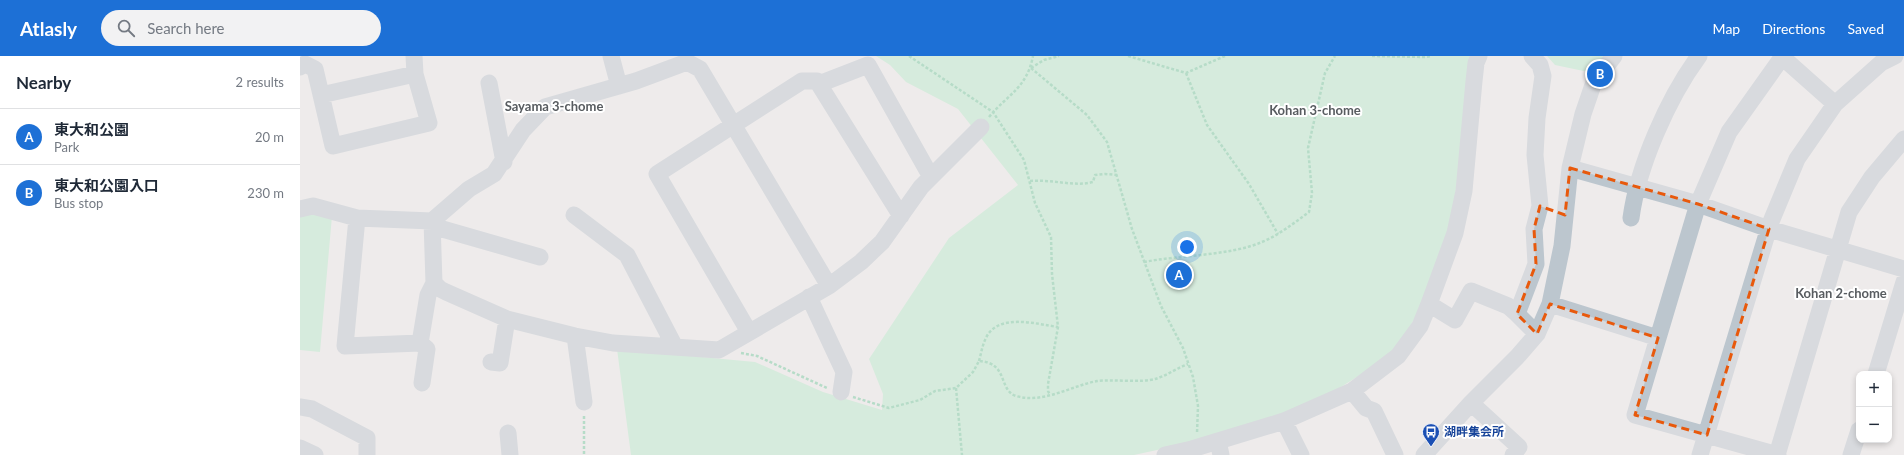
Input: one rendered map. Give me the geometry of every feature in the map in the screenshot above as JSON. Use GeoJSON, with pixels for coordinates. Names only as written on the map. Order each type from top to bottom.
{"type":"FeatureCollection","features":[{"type":"Feature","properties":{"kind":"street"},"geometry":{"type":"LineString","coordinates":[[300,67],[305,64],[315,69],[334,146],[429,123],[415,74],[414,56]]}},
{"type":"Feature","properties":{"kind":"street"},"geometry":{"type":"LineString","coordinates":[[611,56],[619,86]]}},
{"type":"Feature","properties":{"kind":"street"},"geometry":{"type":"LineString","coordinates":[[1164,455],[1192,449],[1220,448],[1284,421],[1352,391],[1398,356],[1420,326],[1455,233],[1464,191],[1476,63],[1479,56]]}},
{"type":"Feature","properties":{"kind":"street"},"geometry":{"type":"LineString","coordinates":[[1518,314],[1536,264],[1534,229],[1540,206],[1535,155],[1537,118],[1543,76],[1540,65],[1532,56]]}},
{"type":"Feature","properties":{"kind":"street"},"geometry":{"type":"LineString","coordinates":[[1424,455],[1471,403],[1517,357],[1536,334],[1550,304],[1562,246],[1570,168],[1589,94],[1594,82],[1614,56]]}},
{"type":"Feature","properties":{"kind":"street"},"geometry":{"type":"LineString","coordinates":[[1631,218],[1647,156],[1676,92],[1699,56]]}},
{"type":"Feature","properties":{"kind":"street"},"geometry":{"type":"LineString","coordinates":[[1835,104],[1782,56],[1729,132],[1698,204],[1635,415],[1778,455],[1850,212],[1872,177],[1904,139]]}},
{"type":"Feature","properties":{"kind":"street"},"geometry":{"type":"LineString","coordinates":[[1700,455],[1769,229],[1797,159],[1835,104],[1881,63],[1895,56]]}},
{"type":"Feature","properties":{"kind":"street"},"geometry":{"type":"LineString","coordinates":[[420,343],[428,295],[434,283],[432,224],[469,188],[494,174],[504,162],[523,130],[545,107],[619,86],[687,62],[700,69],[829,286]]}},
{"type":"Feature","properties":{"kind":"street"},"geometry":{"type":"LineString","coordinates":[[819,84],[868,65],[931,177]]}},
{"type":"Feature","properties":{"kind":"street"},"geometry":{"type":"LineString","coordinates":[[322,95],[415,74]]}},
{"type":"Feature","properties":{"kind":"street"},"geometry":{"type":"LineString","coordinates":[[749,332],[657,174],[802,81],[817,81],[901,216]]}},
{"type":"Feature","properties":{"kind":"street"},"geometry":{"type":"LineString","coordinates":[[489,83],[504,162]]}},
{"type":"Feature","properties":{"kind":"street"},"geometry":{"type":"LineString","coordinates":[[434,283],[440,290],[507,319],[575,336],[613,343],[719,350],[829,286],[867,257],[882,242],[920,187],[981,127]]}},
{"type":"Feature","properties":{"kind":"street"},"geometry":{"type":"LineString","coordinates":[[1570,168],[1698,204],[1769,229],[1904,269]]}},
{"type":"Feature","properties":{"kind":"street"},"geometry":{"type":"LineString","coordinates":[[300,209],[313,206],[357,218],[432,224],[540,256]]}},
{"type":"Feature","properties":{"kind":"street"},"geometry":{"type":"LineString","coordinates":[[1540,206],[1565,215]]}},
{"type":"Feature","properties":{"kind":"street"},"geometry":{"type":"LineString","coordinates":[[574,215],[627,254],[675,347]]}},
{"type":"Feature","properties":{"kind":"street"},"geometry":{"type":"LineString","coordinates":[[357,218],[345,346],[420,343],[427,349],[422,383]]}},
{"type":"Feature","properties":{"kind":"street"},"geometry":{"type":"LineString","coordinates":[[1877,371],[1904,282]]}},
{"type":"Feature","properties":{"kind":"street"},"geometry":{"type":"LineString","coordinates":[[1429,304],[1455,320],[1471,291],[1508,306],[1518,314],[1536,334]]}},
{"type":"Feature","properties":{"kind":"street"},"geometry":{"type":"LineString","coordinates":[[809,297],[844,372],[841,392]]}},
{"type":"Feature","properties":{"kind":"street"},"geometry":{"type":"LineString","coordinates":[[1550,304],[1658,338]]}},
{"type":"Feature","properties":{"kind":"street"},"geometry":{"type":"LineString","coordinates":[[491,362],[500,363],[507,319]]}},
{"type":"Feature","properties":{"kind":"street"},"geometry":{"type":"LineString","coordinates":[[575,336],[584,402]]}},
{"type":"Feature","properties":{"kind":"street"},"geometry":{"type":"LineString","coordinates":[[1352,391],[1366,408],[1374,411],[1395,455]]}},
{"type":"Feature","properties":{"kind":"street"},"geometry":{"type":"LineString","coordinates":[[1471,403],[1519,447],[1513,455]]}},
{"type":"Feature","properties":{"kind":"street"},"geometry":{"type":"LineString","coordinates":[[300,407],[312,409],[368,438],[367,455]]}},
{"type":"Feature","properties":{"kind":"street"},"geometry":{"type":"LineString","coordinates":[[1284,421],[1301,455]]}},
{"type":"Feature","properties":{"kind":"street"},"geometry":{"type":"LineString","coordinates":[[508,433],[510,455]]}},
{"type":"Feature","properties":{"kind":"street"},"geometry":{"type":"LineString","coordinates":[[1851,455],[1856,439]]}},
{"type":"Feature","properties":{"kind":"street"},"geometry":{"type":"LineString","coordinates":[[300,448],[316,455]]}},
{"type":"Feature","properties":{"kind":"path"},"geometry":{"type":"LineString","coordinates":[[909,56],[993,112],[1024,160],[1035,203],[1051,237],[1052,274],[1058,326],[1048,391],[1050,395]]}},
{"type":"Feature","properties":{"kind":"path"},"geometry":{"type":"LineString","coordinates":[[981,127],[993,112],[1024,81],[1030,68],[1033,56]]}},
{"type":"Feature","properties":{"kind":"path"},"geometry":{"type":"LineString","coordinates":[[1030,68],[1044,60],[1059,56]]}},
{"type":"Feature","properties":{"kind":"path"},"geometry":{"type":"LineString","coordinates":[[1128,56],[1186,73],[1225,56]]}},
{"type":"Feature","properties":{"kind":"path"},"geometry":{"type":"LineString","coordinates":[[1144,262],[1208,254],[1252,245],[1278,234],[1309,212],[1312,193],[1308,148],[1325,73],[1334,56]]}},
{"type":"Feature","properties":{"kind":"path"},"geometry":{"type":"LineString","coordinates":[[1372,56],[1425,58],[1432,56]]}},
{"type":"Feature","properties":{"kind":"path"},"geometry":{"type":"LineString","coordinates":[[1030,68],[1087,115],[1106,142],[1132,229],[1144,262],[1161,306],[1182,348],[1193,377],[1198,406],[1196,433]]}},
{"type":"Feature","properties":{"kind":"path"},"geometry":{"type":"LineString","coordinates":[[1186,73],[1207,125],[1249,184],[1278,234]]}},
{"type":"Feature","properties":{"kind":"path"},"geometry":{"type":"LineString","coordinates":[[1030,181],[1043,180],[1086,184],[1093,182],[1095,175],[1117,175]]}},
{"type":"Feature","properties":{"kind":"path"},"geometry":{"type":"LineString","coordinates":[[719,350],[757,356],[825,387],[889,408],[920,400],[935,391],[956,388],[973,372],[979,361],[985,339],[996,327],[1020,321],[1058,326]]}},
{"type":"Feature","properties":{"kind":"path"},"geometry":{"type":"LineString","coordinates":[[979,361],[990,362],[996,366],[1007,388],[1014,395],[1023,398],[1050,395],[1097,381],[1154,379],[1188,364]]}},
{"type":"Feature","properties":{"kind":"path"},"geometry":{"type":"LineString","coordinates":[[956,388],[962,455]]}},
{"type":"Feature","properties":{"kind":"path"},"geometry":{"type":"LineString","coordinates":[[584,402],[584,455]]}},
{"type":"Feature","properties":{"kind":"highlighted area"},"geometry":{"type":"Polygon","coordinates":[[[1570,168],[1698,204],[1769,229],[1707,435],[1635,415],[1658,338],[1550,304],[1537,334],[1517,314],[1536,264],[1534,229],[1540,206],[1565,215],[1570,168]]]}},
{"type":"Feature","properties":{"kind":"green space"},"geometry":{"type":"Polygon","coordinates":[[[876,56],[1473,56],[1451,228],[1423,305],[1392,355],[1317,402],[1194,442],[1134,455],[631,455],[617,349],[755,362],[823,392],[882,410],[883,394],[869,359],[949,238],[1018,185],[958,109],[906,82],[890,65],[876,56]]]}},
{"type":"Feature","properties":{"kind":"green space"},"geometry":{"type":"Polygon","coordinates":[[[1547,56],[1606,56],[1593,73],[1555,65],[1547,56]]]}},
{"type":"Feature","properties":{"kind":"green space"},"geometry":{"type":"Polygon","coordinates":[[[313,212],[332,216],[320,352],[300,350],[300,214],[313,212]]]}},
{"type":"Feature","properties":{"kind":"place","name":"東大和公園入口"},"geometry":{"type":"Point","coordinates":[1600,74]}},
{"type":"Feature","properties":{"kind":"place","name":"東大和公園"},"geometry":{"type":"Point","coordinates":[1179,275]}},
{"type":"Feature","properties":{"kind":"place","name":"湖畔集会所"},"geometry":{"type":"Point","coordinates":[1431,447]}},
{"type":"Feature","properties":{"kind":"district","name":"Sayama 3-chome"},"geometry":{"type":"Point","coordinates":[554,106]}},
{"type":"Feature","properties":{"kind":"district","name":"Kohan 3-chome"},"geometry":{"type":"Point","coordinates":[1315,110]}},
{"type":"Feature","properties":{"kind":"district","name":"Kohan 2-chome"},"geometry":{"type":"Point","coordinates":[1841,293]}}]}
